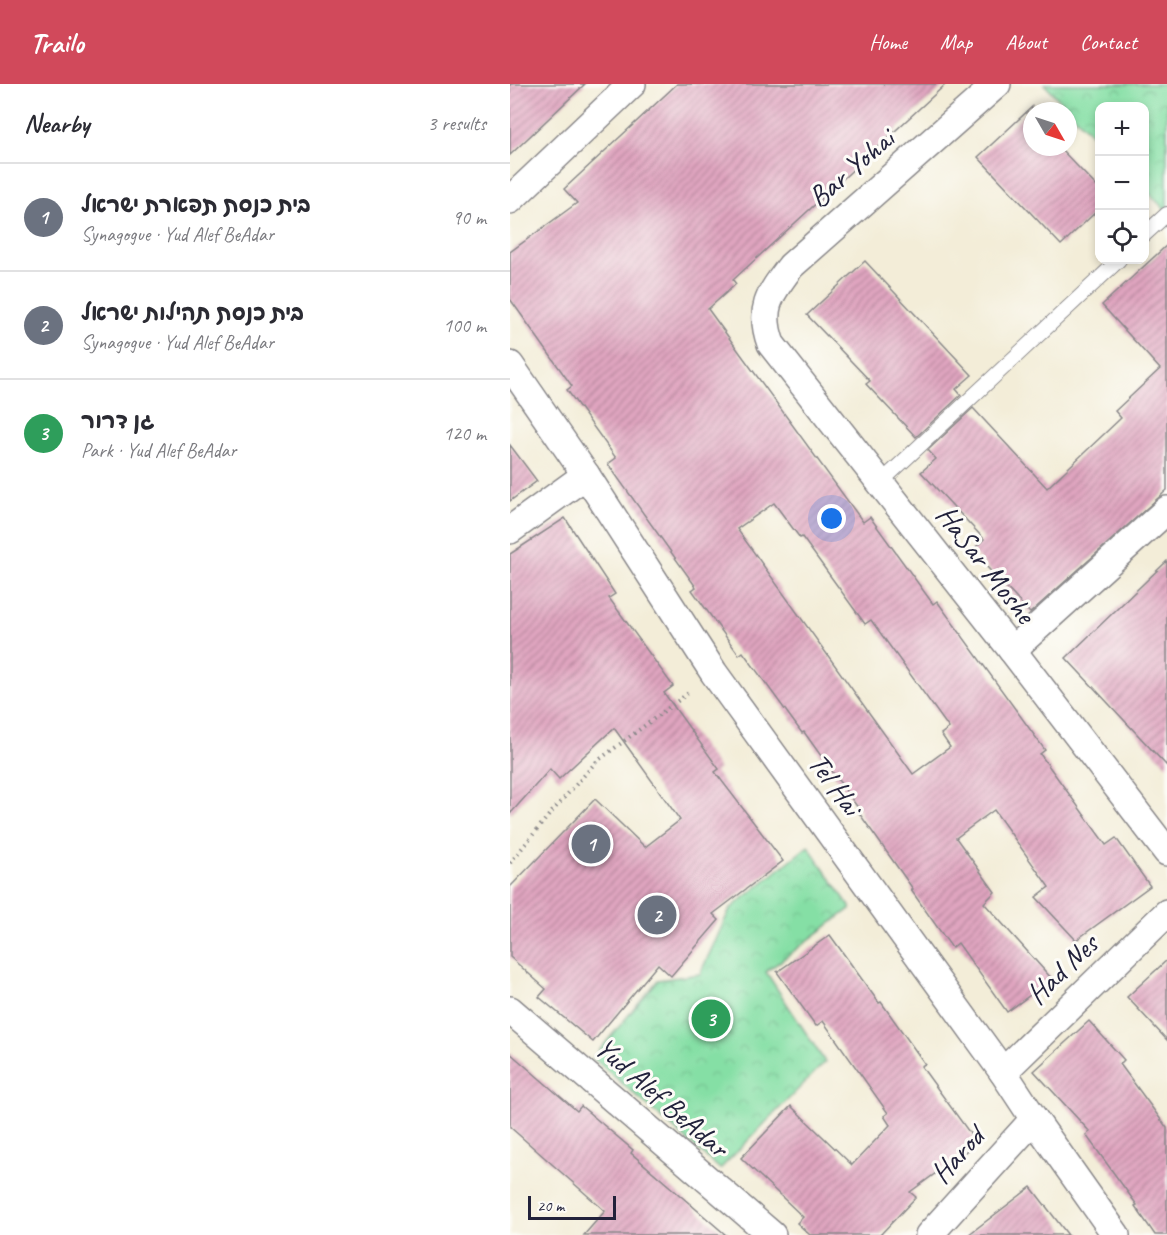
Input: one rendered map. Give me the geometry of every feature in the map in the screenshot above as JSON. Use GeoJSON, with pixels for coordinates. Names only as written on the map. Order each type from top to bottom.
{"type":"FeatureCollection","features":[{"type":"Feature","properties":{"kind":"street"},"geometry":{"type":"LineString","coordinates":[[510,200],[632,84]]}},
{"type":"Feature","properties":{"kind":"street","name":"Bar Yohai"},"geometry":{"type":"LineString","coordinates":[[764,313],[770,294],[790,266],[997,84]]}},
{"type":"Feature","properties":{"kind":"street","name":"HaSar Moshe"},"geometry":{"type":"LineString","coordinates":[[764,313],[765,328],[771,344],[1012,650],[1167,852]]}},
{"type":"Feature","properties":{"kind":"street","name":"Tel Hai"},"geometry":{"type":"LineString","coordinates":[[510,365],[586,475],[714,673],[1003,1072],[1116,1235]]}},
{"type":"Feature","properties":{"kind":"street"},"geometry":{"type":"LineString","coordinates":[[510,530],[586,475]]}},
{"type":"Feature","properties":{"kind":"street"},"geometry":{"type":"LineString","coordinates":[[1012,650],[1167,510]]}},
{"type":"Feature","properties":{"kind":"street","name":"Had Nes"},"geometry":{"type":"LineString","coordinates":[[1003,1072],[1167,913]]}},
{"type":"Feature","properties":{"kind":"street","name":"Yud Alef BeAdar"},"geometry":{"type":"LineString","coordinates":[[510,1010],[772,1235]]}},
{"type":"Feature","properties":{"kind":"street","name":"Harod"},"geometry":{"type":"LineString","coordinates":[[929,1235],[1034,1119]]}},
{"type":"Feature","properties":{"kind":"lane"},"geometry":{"type":"LineString","coordinates":[[1149,230],[1167,214]]}},
{"type":"Feature","properties":{"kind":"lane"},"geometry":{"type":"LineString","coordinates":[[881,482],[1115,264]]}},
{"type":"Feature","properties":{"kind":"path"},"geometry":{"type":"LineString","coordinates":[[510,863],[596,762],[714,673]]}},
{"type":"Feature","properties":{"kind":"green space"},"geometry":{"type":"Polygon","coordinates":[[[1044,84],[1167,84],[1166,211],[1149,193],[1149,102],[1095,102],[1095,138],[1077,119],[1077,102],[1061,102],[1044,84]]]}},
{"type":"Feature","properties":{"kind":"green space"},"geometry":{"type":"Polygon","coordinates":[[[808,846],[851,908],[766,972],[825,1062],[720,1169],[593,1058],[658,980],[700,974],[730,909],[808,846]]]}},
{"type":"Feature","properties":{"kind":"building"},"geometry":{"type":"Polygon","coordinates":[[[510,84],[585,84],[510,155],[510,84]]]}},
{"type":"Feature","properties":{"kind":"building"},"geometry":{"type":"Polygon","coordinates":[[[677,84],[946,84],[733,280],[736,284],[708,309],[863,522],[870,517],[933,604],[937,601],[1045,750],[1040,754],[1106,845],[1116,838],[1150,886],[1076,940],[1036,897],[1049,887],[994,810],[956,838],[995,892],[984,903],[1052,979],[1007,1012],[958,943],[952,948],[859,813],[861,812],[804,732],[802,733],[743,652],[739,655],[692,590],[696,587],[608,464],[616,458],[567,390],[572,386],[510,299],[510,252],[577,203],[564,189],[677,84]],[[774,503],[737,529],[913,774],[950,747],[941,734],[949,728],[871,620],[865,624],[802,537],[800,538],[774,503]]]}},
{"type":"Feature","properties":{"kind":"building"},"geometry":{"type":"Polygon","coordinates":[[[1023,115],[1023,156],[1068,156],[1095,185],[1095,213],[1061,245],[978,157],[1023,115]]]}},
{"type":"Feature","properties":{"kind":"building"},"geometry":{"type":"Polygon","coordinates":[[[1167,245],[1167,490],[1030,613],[972,551],[984,539],[921,472],[936,459],[928,450],[973,408],[1047,488],[1121,418],[1115,411],[1160,369],[1102,305],[1167,245]]]}},
{"type":"Feature","properties":{"kind":"building"},"geometry":{"type":"Polygon","coordinates":[[[865,261],[972,375],[956,389],[961,395],[916,437],[866,384],[870,381],[807,315],[865,261]]]}},
{"type":"Feature","properties":{"kind":"building"},"geometry":{"type":"Polygon","coordinates":[[[510,445],[537,481],[510,501],[510,445]]]}},
{"type":"Feature","properties":{"kind":"building"},"geometry":{"type":"Polygon","coordinates":[[[565,518],[615,594],[609,598],[673,686],[664,693],[719,769],[715,772],[783,861],[713,914],[719,920],[671,976],[658,964],[593,1042],[539,997],[546,989],[510,957],[510,887],[595,799],[645,847],[680,820],[614,728],[559,779],[550,769],[510,814],[510,554],[565,518]]]}},
{"type":"Feature","properties":{"kind":"building"},"geometry":{"type":"Polygon","coordinates":[[[1167,561],[1167,766],[1066,658],[1167,561]]]}},
{"type":"Feature","properties":{"kind":"building"},"geometry":{"type":"Polygon","coordinates":[[[830,935],[925,1064],[921,1066],[977,1143],[910,1192],[916,1197],[880,1235],[810,1235],[797,1223],[803,1217],[741,1158],[791,1106],[852,1165],[890,1125],[884,1116],[888,1113],[823,1021],[816,1026],[777,972],[830,935]]]}},
{"type":"Feature","properties":{"kind":"building"},"geometry":{"type":"Polygon","coordinates":[[[1167,960],[1167,1040],[1127,997],[1167,960]]]}},
{"type":"Feature","properties":{"kind":"building"},"geometry":{"type":"Polygon","coordinates":[[[1089,1021],[1124,1060],[1120,1064],[1167,1128],[1167,1235],[1155,1235],[1135,1206],[1137,1205],[1086,1135],[1090,1132],[1034,1071],[1089,1021]]]}},
{"type":"Feature","properties":{"kind":"building"},"geometry":{"type":"Polygon","coordinates":[[[510,1053],[577,1111],[581,1106],[633,1150],[631,1153],[726,1235],[584,1235],[605,1211],[510,1127],[510,1053]]]}},
{"type":"Feature","properties":{"kind":"building"},"geometry":{"type":"Polygon","coordinates":[[[1031,1187],[1068,1235],[968,1235],[1031,1187]]]}},
{"type":"Feature","properties":{"kind":"place","name":"בית כנסת תפארת ישראל"},"geometry":{"type":"Point","coordinates":[591,844]}},
{"type":"Feature","properties":{"kind":"place","name":"בית כנסת תהילות ישראל"},"geometry":{"type":"Point","coordinates":[657,915]}},
{"type":"Feature","properties":{"kind":"place","name":"גן דרור"},"geometry":{"type":"Point","coordinates":[711,1019]}}]}
